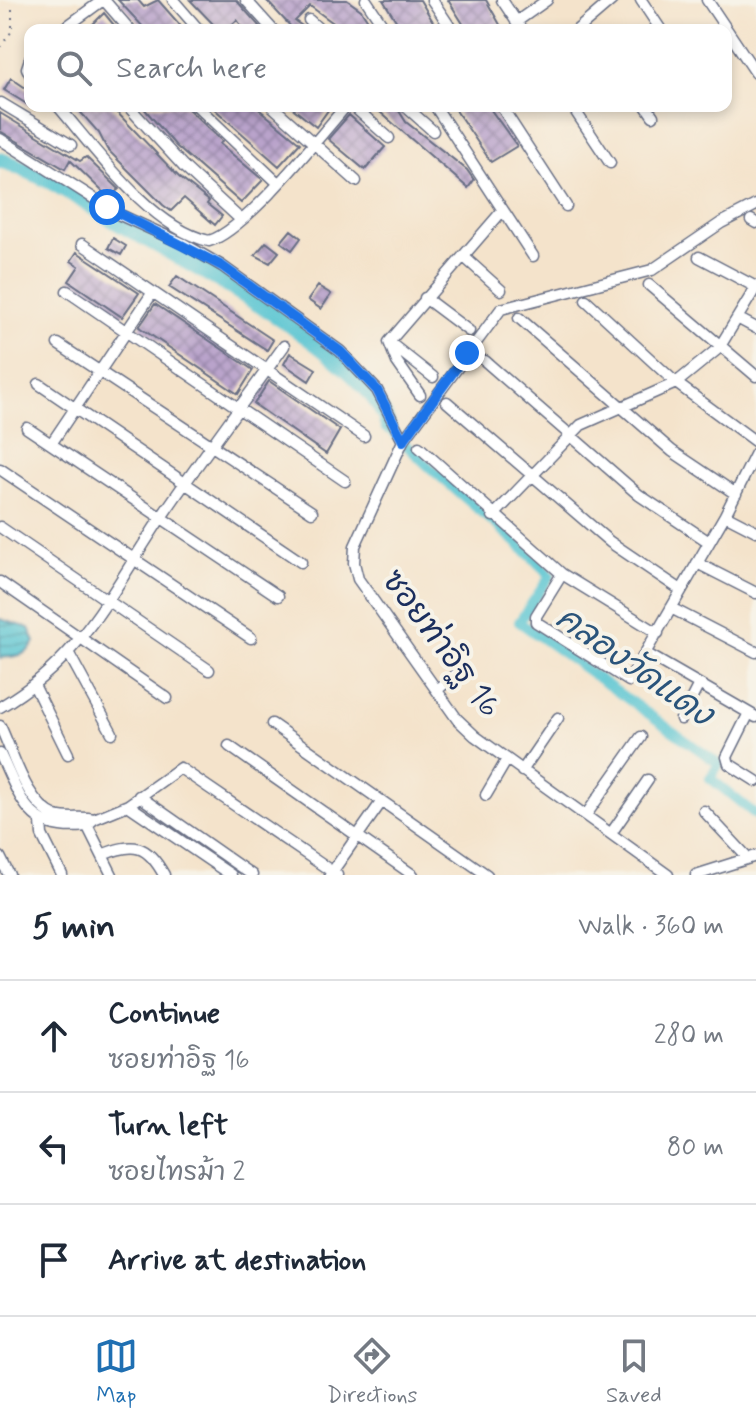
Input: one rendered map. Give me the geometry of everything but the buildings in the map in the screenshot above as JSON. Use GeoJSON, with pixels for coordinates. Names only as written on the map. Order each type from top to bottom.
{"type":"FeatureCollection","features":[{"type":"Feature","properties":{"kind":"street"},"geometry":{"type":"LineString","coordinates":[[70,24],[104,0],[125,24]]}},
{"type":"Feature","properties":{"kind":"street"},"geometry":{"type":"LineString","coordinates":[[173,0],[194,24]]}},
{"type":"Feature","properties":{"kind":"street"},"geometry":{"type":"LineString","coordinates":[[246,0],[268,24]]}},
{"type":"Feature","properties":{"kind":"street"},"geometry":{"type":"LineString","coordinates":[[366,0],[382,24]]}},
{"type":"Feature","properties":{"kind":"street"},"geometry":{"type":"LineString","coordinates":[[432,0],[448,24]]}},
{"type":"Feature","properties":{"kind":"street"},"geometry":{"type":"LineString","coordinates":[[502,0],[518,24]]}},
{"type":"Feature","properties":{"kind":"street"},"geometry":{"type":"LineString","coordinates":[[521,24],[547,0]]}},
{"type":"Feature","properties":{"kind":"street"},"geometry":{"type":"LineString","coordinates":[[594,24],[612,0]]}},
{"type":"Feature","properties":{"kind":"street"},"geometry":{"type":"LineString","coordinates":[[641,0],[657,24]]}},
{"type":"Feature","properties":{"kind":"street"},"geometry":{"type":"LineString","coordinates":[[707,0],[723,24]]}},
{"type":"Feature","properties":{"kind":"street"},"geometry":{"type":"LineString","coordinates":[[309,20],[313,24]]}},
{"type":"Feature","properties":{"kind":"street"},"geometry":{"type":"LineString","coordinates":[[732,37],[756,73]]}},
{"type":"Feature","properties":{"kind":"street"},"geometry":{"type":"LineString","coordinates":[[1,103],[71,145]]}},
{"type":"Feature","properties":{"kind":"street"},"geometry":{"type":"LineString","coordinates":[[63,112],[147,205],[168,221],[209,241],[240,219],[278,183],[341,112]]}},
{"type":"Feature","properties":{"kind":"street"},"geometry":{"type":"LineString","coordinates":[[134,112],[185,168],[240,219]]}},
{"type":"Feature","properties":{"kind":"street"},"geometry":{"type":"LineString","coordinates":[[203,112],[278,183]]}},
{"type":"Feature","properties":{"kind":"street"},"geometry":{"type":"LineString","coordinates":[[279,112],[356,181]]}},
{"type":"Feature","properties":{"kind":"street"},"geometry":{"type":"LineString","coordinates":[[360,112],[389,138]]}},
{"type":"Feature","properties":{"kind":"street"},"geometry":{"type":"LineString","coordinates":[[412,112],[433,131]]}},
{"type":"Feature","properties":{"kind":"street"},"geometry":{"type":"LineString","coordinates":[[422,121],[430,112]]}},
{"type":"Feature","properties":{"kind":"street"},"geometry":{"type":"LineString","coordinates":[[438,112],[533,256]]}},
{"type":"Feature","properties":{"kind":"street"},"geometry":{"type":"LineString","coordinates":[[505,112],[566,206]]}},
{"type":"Feature","properties":{"kind":"street"},"geometry":{"type":"LineString","coordinates":[[576,112],[610,163]]}},
{"type":"Feature","properties":{"kind":"street"},"geometry":{"type":"LineString","coordinates":[[650,112],[653,116]]}},
{"type":"Feature","properties":{"kind":"street"},"geometry":{"type":"LineString","coordinates":[[57,136],[69,119]]}},
{"type":"Feature","properties":{"kind":"street"},"geometry":{"type":"LineString","coordinates":[[0,139],[120,215],[222,266],[329,342],[377,390],[403,441],[501,309],[652,270],[721,223],[756,205]]}},
{"type":"Feature","properties":{"kind":"street"},"geometry":{"type":"LineString","coordinates":[[389,342],[503,210]]}},
{"type":"Feature","properties":{"kind":"street"},"geometry":{"type":"LineString","coordinates":[[82,244],[364,436]]}},
{"type":"Feature","properties":{"kind":"street"},"geometry":{"type":"LineString","coordinates":[[463,256],[501,290]]}},
{"type":"Feature","properties":{"kind":"street"},"geometry":{"type":"LineString","coordinates":[[493,516],[569,434],[594,417],[676,383],[719,348],[756,287],[699,257]]}},
{"type":"Feature","properties":{"kind":"street"},"geometry":{"type":"LineString","coordinates":[[649,285],[719,348],[756,376]]}},
{"type":"Feature","properties":{"kind":"street"},"geometry":{"type":"LineString","coordinates":[[67,291],[345,481]]}},
{"type":"Feature","properties":{"kind":"street"},"geometry":{"type":"LineString","coordinates":[[51,444],[153,292]]}},
{"type":"Feature","properties":{"kind":"street"},"geometry":{"type":"LineString","coordinates":[[425,298],[469,331]]}},
{"type":"Feature","properties":{"kind":"street"},"geometry":{"type":"LineString","coordinates":[[586,300],[676,383],[756,442]]}},
{"type":"Feature","properties":{"kind":"street"},"geometry":{"type":"LineString","coordinates":[[519,318],[679,457],[736,494]]}},
{"type":"Feature","properties":{"kind":"street"},"geometry":{"type":"LineString","coordinates":[[739,319],[756,328]]}},
{"type":"Feature","properties":{"kind":"street"},"geometry":{"type":"LineString","coordinates":[[389,342],[433,377]]}},
{"type":"Feature","properties":{"kind":"street"},"geometry":{"type":"LineString","coordinates":[[389,342],[397,362],[420,395]]}},
{"type":"Feature","properties":{"kind":"street"},"geometry":{"type":"LineString","coordinates":[[58,344],[312,512]]}},
{"type":"Feature","properties":{"kind":"street"},"geometry":{"type":"LineString","coordinates":[[0,707],[35,687],[69,654],[161,518],[284,346]]}},
{"type":"Feature","properties":{"kind":"street"},"geometry":{"type":"LineString","coordinates":[[485,361],[639,495],[709,542]]}},
{"type":"Feature","properties":{"kind":"street"},"geometry":{"type":"LineString","coordinates":[[39,384],[301,562]]}},
{"type":"Feature","properties":{"kind":"street"},"geometry":{"type":"LineString","coordinates":[[447,402],[610,542],[681,590]]}},
{"type":"Feature","properties":{"kind":"street"},"geometry":{"type":"LineString","coordinates":[[27,428],[278,596]]}},
{"type":"Feature","properties":{"kind":"street","name":"ซอยท่าอิฐ 16"},"geometry":{"type":"LineString","coordinates":[[403,441],[363,525],[354,563],[358,579],[457,719],[506,761],[612,832],[668,875]]}},
{"type":"Feature","properties":{"kind":"street"},"geometry":{"type":"LineString","coordinates":[[419,447],[493,516],[562,574],[658,633]]}},
{"type":"Feature","properties":{"kind":"street"},"geometry":{"type":"LineString","coordinates":[[562,574],[536,616],[540,626],[624,681],[633,678],[753,468],[756,453]]}},
{"type":"Feature","properties":{"kind":"street"},"geometry":{"type":"LineString","coordinates":[[0,469],[251,638]]}},
{"type":"Feature","properties":{"kind":"street"},"geometry":{"type":"LineString","coordinates":[[725,515],[756,531]]}},
{"type":"Feature","properties":{"kind":"street"},"geometry":{"type":"LineString","coordinates":[[0,527],[209,670]]}},
{"type":"Feature","properties":{"kind":"street"},"geometry":{"type":"LineString","coordinates":[[697,563],[756,593]]}},
{"type":"Feature","properties":{"kind":"street"},"geometry":{"type":"LineString","coordinates":[[0,582],[167,698]]}},
{"type":"Feature","properties":{"kind":"street"},"geometry":{"type":"LineString","coordinates":[[671,608],[756,652]]}},
{"type":"Feature","properties":{"kind":"street"},"geometry":{"type":"LineString","coordinates":[[69,654],[112,733]]}},
{"type":"Feature","properties":{"kind":"street"},"geometry":{"type":"LineString","coordinates":[[647,654],[753,715],[727,757],[729,764],[756,781]]}},
{"type":"Feature","properties":{"kind":"street"},"geometry":{"type":"LineString","coordinates":[[437,690],[460,671],[456,660]]}},
{"type":"Feature","properties":{"kind":"street"},"geometry":{"type":"LineString","coordinates":[[681,719],[698,686]]}},
{"type":"Feature","properties":{"kind":"street"},"geometry":{"type":"LineString","coordinates":[[35,687],[68,754]]}},
{"type":"Feature","properties":{"kind":"street"},"geometry":{"type":"LineString","coordinates":[[522,771],[558,718]]}},
{"type":"Feature","properties":{"kind":"street"},"geometry":{"type":"LineString","coordinates":[[272,724],[487,875]]}},
{"type":"Feature","properties":{"kind":"street"},"geometry":{"type":"LineString","coordinates":[[0,726],[38,803],[54,815],[88,821]]}},
{"type":"Feature","properties":{"kind":"street"},"geometry":{"type":"LineString","coordinates":[[586,815],[641,737]]}},
{"type":"Feature","properties":{"kind":"street"},"geometry":{"type":"LineString","coordinates":[[229,746],[413,875]]}},
{"type":"Feature","properties":{"kind":"street"},"geometry":{"type":"LineString","coordinates":[[0,754],[22,800],[41,822],[62,829],[88,821],[128,805],[175,768],[184,769],[333,874],[382,801]]}},
{"type":"Feature","properties":{"kind":"street"},"geometry":{"type":"LineString","coordinates":[[486,795],[506,761]]}},
{"type":"Feature","properties":{"kind":"street"},"geometry":{"type":"LineString","coordinates":[[612,832],[648,780]]}},
{"type":"Feature","properties":{"kind":"street"},"geometry":{"type":"LineString","coordinates":[[139,796],[252,875]]}},
{"type":"Feature","properties":{"kind":"street"},"geometry":{"type":"LineString","coordinates":[[128,805],[231,875]]}},
{"type":"Feature","properties":{"kind":"street"},"geometry":{"type":"LineString","coordinates":[[704,811],[752,857]]}},
{"type":"Feature","properties":{"kind":"street"},"geometry":{"type":"LineString","coordinates":[[88,821],[112,875]]}},
{"type":"Feature","properties":{"kind":"street"},"geometry":{"type":"LineString","coordinates":[[41,822],[42,835],[62,875]]}},
{"type":"Feature","properties":{"kind":"street"},"geometry":{"type":"LineString","coordinates":[[193,848],[199,838]]}},
{"type":"Feature","properties":{"kind":"street"},"geometry":{"type":"LineString","coordinates":[[102,855],[125,846],[136,847],[154,857],[164,875]]}},
{"type":"Feature","properties":{"kind":"street"},"geometry":{"type":"LineString","coordinates":[[0,857],[9,875]]}},
{"type":"Feature","properties":{"kind":"street"},"geometry":{"type":"LineString","coordinates":[[696,875],[752,857]]}},
{"type":"Feature","properties":{"kind":"path"},"geometry":{"type":"LineString","coordinates":[[0,47],[12,31],[12,5]]}},
{"type":"Feature","properties":{"kind":"water"},"geometry":{"type":"Polygon","coordinates":[[[0,619],[29,628],[35,642],[28,651],[0,658],[0,619]]]}},
{"type":"Feature","properties":{"kind":"waterway","name":"คลองวัดแดง"},"geometry":{"type":"LineString","coordinates":[[0,160],[53,183],[278,317],[350,372],[375,400],[388,426]]}},
{"type":"Feature","properties":{"kind":"waterway","name":"คลองวัดแดง"},"geometry":{"type":"LineString","coordinates":[[388,426],[550,576],[519,622],[719,764],[710,778],[756,815]]}},
{"type":"Feature","properties":{"kind":"route"},"geometry":{"type":"LineString","coordinates":[[107,207],[222,266],[340,351],[377,390],[403,441],[467,353]]}}]}
